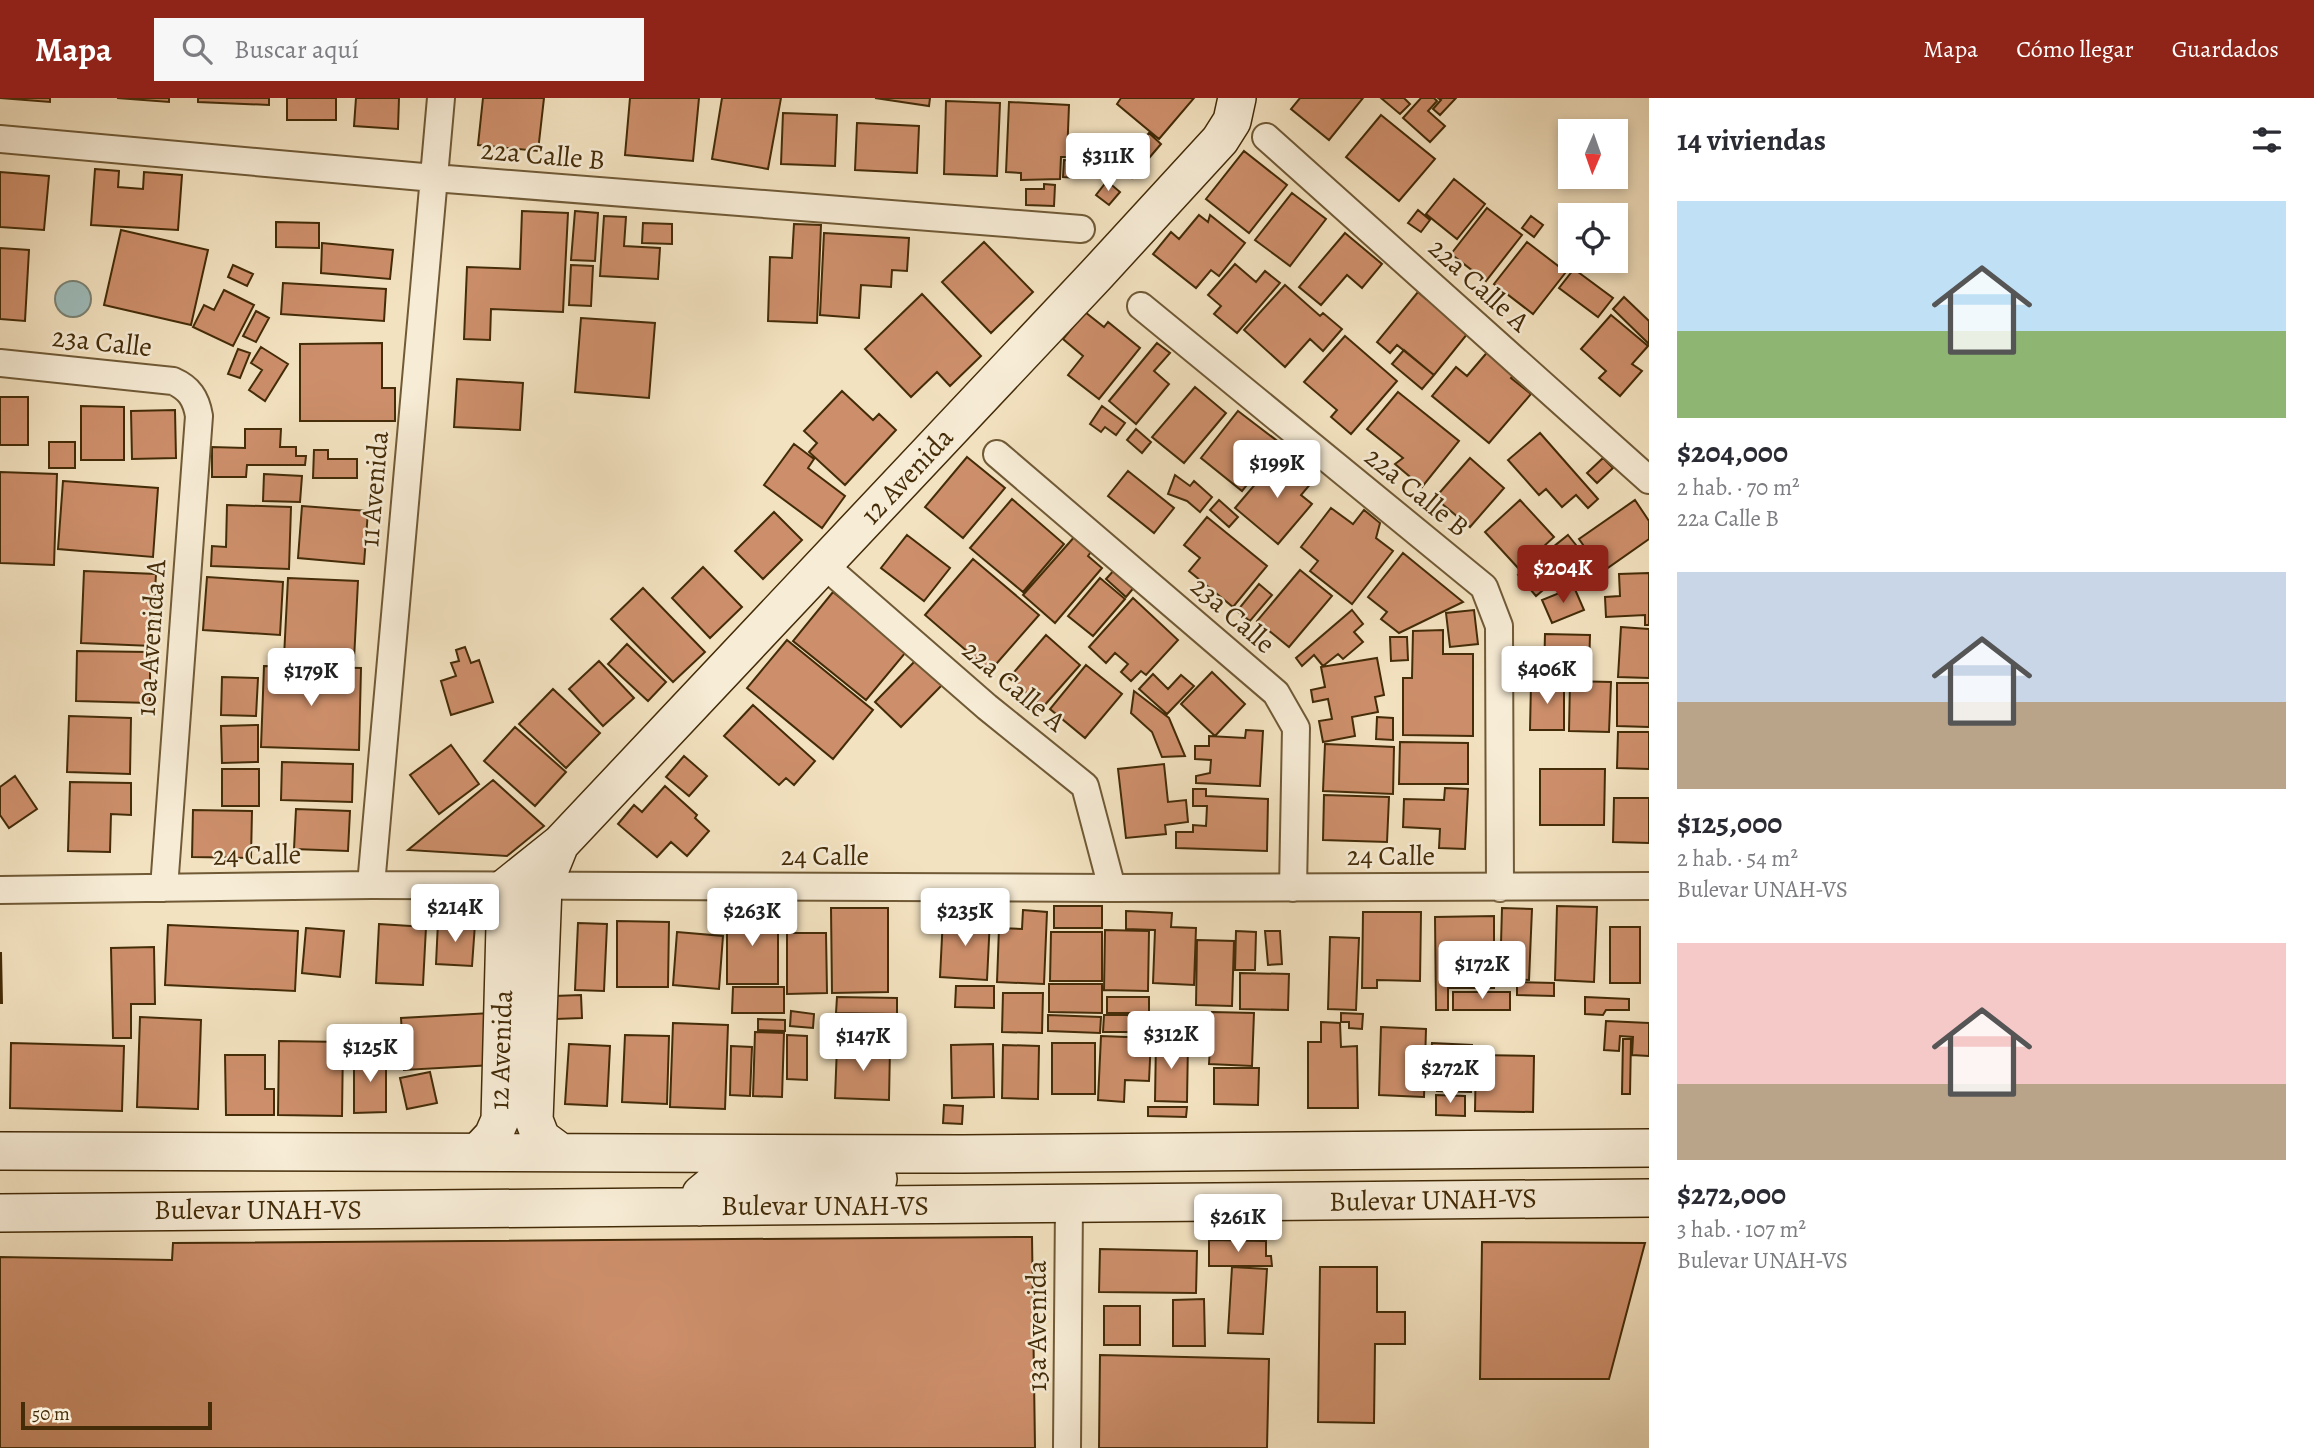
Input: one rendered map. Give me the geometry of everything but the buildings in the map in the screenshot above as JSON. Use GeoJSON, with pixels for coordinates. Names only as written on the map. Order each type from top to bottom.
{"type":"FeatureCollection","features":[{"type":"Feature","properties":{"kind":"main road","name":"12 Avenida"},"geometry":{"type":"LineString","coordinates":[[479,1151],[493,1136],[500,1120],[506,887],[561,844],[1220,140],[1232,121],[1237,98]]}},
{"type":"Feature","properties":{"kind":"main road","name":"12 Avenida"},"geometry":{"type":"LineString","coordinates":[[560,1152],[541,1138],[534,1120],[542,886],[561,844]]}},
{"type":"Feature","properties":{"kind":"main road","name":"Bulevar UNAH-VS"},"geometry":{"type":"LineString","coordinates":[[0,1151],[962,1154],[1649,1148]]}},
{"type":"Feature","properties":{"kind":"main road"},"geometry":{"type":"LineString","coordinates":[[700,1207],[701,1194],[713,1184],[727,1180],[904,1179],[962,1154]]}},
{"type":"Feature","properties":{"kind":"main road","name":"Bulevar UNAH-VS"},"geometry":{"type":"LineString","coordinates":[[0,1213],[1649,1198]]}},
{"type":"Feature","properties":{"kind":"street","name":"11 Avenida"},"geometry":{"type":"LineString","coordinates":[[371,885],[441,98]]}},
{"type":"Feature","properties":{"kind":"street","name":"22a Calle A"},"geometry":{"type":"LineString","coordinates":[[1266,137],[1649,480]]}},
{"type":"Feature","properties":{"kind":"street","name":"22a Calle B"},"geometry":{"type":"LineString","coordinates":[[0,139],[433,178],[1081,229]]}},
{"type":"Feature","properties":{"kind":"street","name":"22a Calle B"},"geometry":{"type":"LineString","coordinates":[[1140,306],[1484,587],[1499,626],[1500,888]]}},
{"type":"Feature","properties":{"kind":"street","name":"23a Calle"},"geometry":{"type":"LineString","coordinates":[[0,363],[173,381],[183,385],[192,395]]}},
{"type":"Feature","properties":{"kind":"street","name":"10a Avenida A"},"geometry":{"type":"LineString","coordinates":[[164,888],[198,416],[197,403],[192,395]]}},
{"type":"Feature","properties":{"kind":"street","name":"23a Calle"},"geometry":{"type":"LineString","coordinates":[[997,454],[1276,693],[1296,728],[1293,888]]}},
{"type":"Feature","properties":{"kind":"street","name":"22a Calle A"},"geometry":{"type":"LineString","coordinates":[[823,564],[987,707],[1085,786],[1112,888]]}},
{"type":"Feature","properties":{"kind":"street","name":"24 Calle"},"geometry":{"type":"LineString","coordinates":[[0,890],[371,885],[1112,888],[1649,886]]}},
{"type":"Feature","properties":{"kind":"street","name":"13a Avenida"},"geometry":{"type":"LineString","coordinates":[[1068,1448],[1069,1204]]}},
{"type":"Feature","properties":{"kind":"water"},"geometry":{"type":"Polygon","coordinates":[[[73,281],[86,286],[91,299],[86,312],[73,317],[60,312],[55,299],[60,286],[73,281]]]}}]}
